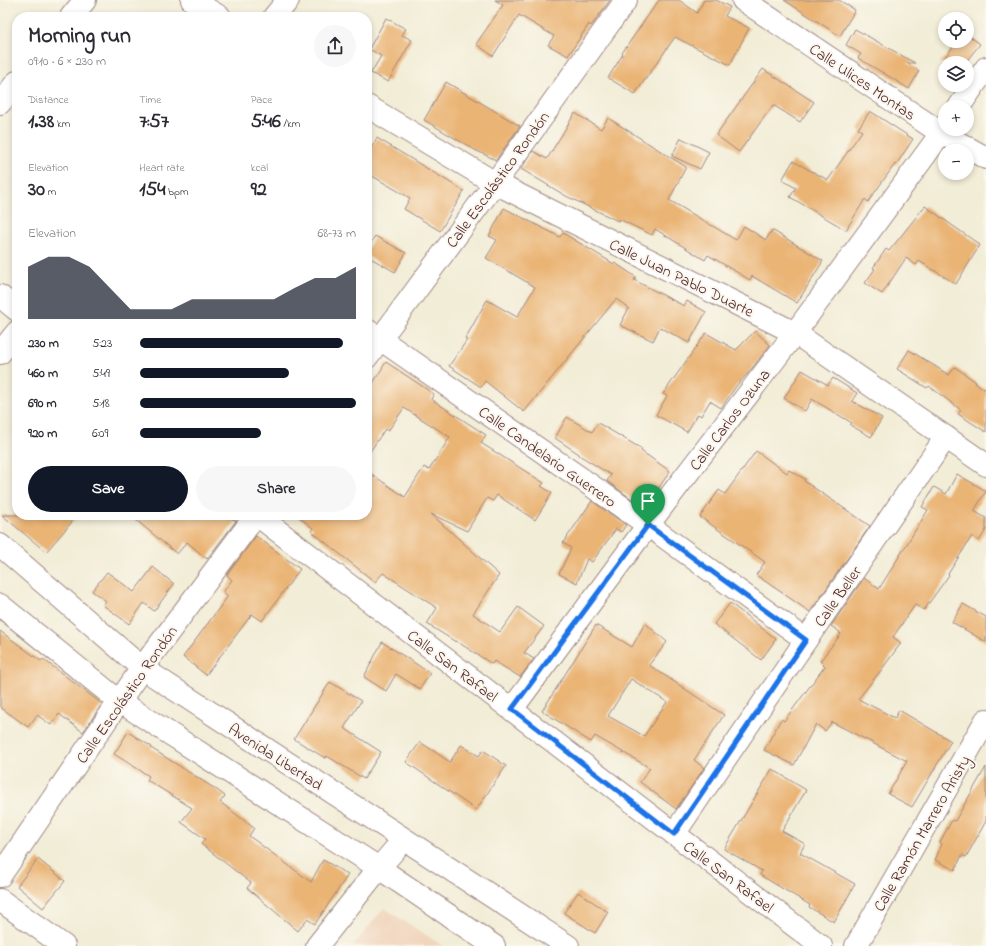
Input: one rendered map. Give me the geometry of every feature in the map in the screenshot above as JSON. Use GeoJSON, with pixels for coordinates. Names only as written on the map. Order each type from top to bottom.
{"type":"FeatureCollection","features":[{"type":"Feature","properties":{"kind":"street"},"geometry":{"type":"LineString","coordinates":[[75,12],[85,0]]}},
{"type":"Feature","properties":{"kind":"street"},"geometry":{"type":"LineString","coordinates":[[192,0],[212,12]]}},
{"type":"Feature","properties":{"kind":"street"},"geometry":{"type":"LineString","coordinates":[[278,12],[288,0]]}},
{"type":"Feature","properties":{"kind":"street","name":"Calle Escolástico Rondón"},"geometry":{"type":"LineString","coordinates":[[373,335],[494,184],[626,0]]}},
{"type":"Feature","properties":{"kind":"street","name":"Calle Ulices Montas"},"geometry":{"type":"LineString","coordinates":[[743,0],[938,128]]}},
{"type":"Feature","properties":{"kind":"street"},"geometry":{"type":"LineString","coordinates":[[964,100],[986,68]]}},
{"type":"Feature","properties":{"kind":"street"},"geometry":{"type":"LineString","coordinates":[[0,103],[12,88]]}},
{"type":"Feature","properties":{"kind":"street","name":"Calle Juan Pablo Duarte"},"geometry":{"type":"LineString","coordinates":[[372,109],[494,184],[795,333],[986,465]]}},
{"type":"Feature","properties":{"kind":"street","name":"Calle Carlos Ozuna"},"geometry":{"type":"LineString","coordinates":[[512,709],[648,525],[795,333],[939,136]]}},
{"type":"Feature","properties":{"kind":"street","name":"Calle Ulices Montas"},"geometry":{"type":"LineString","coordinates":[[951,136],[986,158]]}},
{"type":"Feature","properties":{"kind":"street"},"geometry":{"type":"LineString","coordinates":[[0,296],[12,306]]}},
{"type":"Feature","properties":{"kind":"street","name":"Calle Candelario Guerrero"},"geometry":{"type":"LineString","coordinates":[[373,335],[648,525],[806,640]]}},
{"type":"Feature","properties":{"kind":"street"},"geometry":{"type":"LineString","coordinates":[[0,353],[12,338]]}},
{"type":"Feature","properties":{"kind":"street","name":"Calle Beller"},"geometry":{"type":"LineString","coordinates":[[674,834],[946,437]]}},
{"type":"Feature","properties":{"kind":"street","name":"Calle Escolástico Rondón"},"geometry":{"type":"LineString","coordinates":[[0,876],[142,668],[253,520]]}},
{"type":"Feature","properties":{"kind":"street","name":"Calle San Rafael"},"geometry":{"type":"LineString","coordinates":[[264,520],[821,946]]}},
{"type":"Feature","properties":{"kind":"street","name":"Avenida Libertad"},"geometry":{"type":"LineString","coordinates":[[0,545],[142,668],[568,946]]}},
{"type":"Feature","properties":{"kind":"street"},"geometry":{"type":"LineString","coordinates":[[0,605],[119,701],[379,868],[494,946]]}},
{"type":"Feature","properties":{"kind":"street","name":"Calle Ramón Marrero Aristy"},"geometry":{"type":"LineString","coordinates":[[856,946],[986,720]]}},
{"type":"Feature","properties":{"kind":"street"},"geometry":{"type":"LineString","coordinates":[[317,946],[404,839]]}},
{"type":"Feature","properties":{"kind":"street"},"geometry":{"type":"LineString","coordinates":[[0,900],[64,946]]}},
{"type":"Feature","properties":{"kind":"shaded area"},"geometry":{"type":"Polygon","coordinates":[[[384,908],[443,946],[353,946],[384,908]]]}},
{"type":"Feature","properties":{"kind":"building"},"geometry":{"type":"Polygon","coordinates":[[[495,0],[610,0],[591,26],[589,24],[568,56],[548,45],[554,36],[519,15],[493,56],[476,44],[503,5],[495,0]]]}},
{"type":"Feature","properties":{"kind":"building"},"geometry":{"type":"Polygon","coordinates":[[[659,0],[679,0],[697,13],[704,0],[716,0],[730,7],[725,16],[749,28],[730,65],[675,37],[635,94],[608,78],[623,54],[622,53],[659,0]]]}},
{"type":"Feature","properties":{"kind":"building"},"geometry":{"type":"Polygon","coordinates":[[[784,0],[839,0],[855,10],[840,36],[784,0]]]}},
{"type":"Feature","properties":{"kind":"building"},"geometry":{"type":"Polygon","coordinates":[[[386,18],[406,29],[402,35],[412,40],[388,82],[372,74],[381,56],[372,51],[372,44],[386,18]]]}},
{"type":"Feature","properties":{"kind":"building"},"geometry":{"type":"Polygon","coordinates":[[[855,29],[915,63],[907,63],[919,71],[909,89],[858,58],[861,54],[846,45],[855,29]]]}},
{"type":"Feature","properties":{"kind":"building"},"geometry":{"type":"Polygon","coordinates":[[[974,39],[980,44],[971,56],[946,56],[952,48],[974,48],[974,39]]]}},
{"type":"Feature","properties":{"kind":"building"},"geometry":{"type":"Polygon","coordinates":[[[763,69],[814,102],[800,122],[773,105],[739,152],[716,135],[763,69]]]}},
{"type":"Feature","properties":{"kind":"building"},"geometry":{"type":"Polygon","coordinates":[[[446,82],[520,126],[496,160],[475,150],[424,120],[446,82]]]}},
{"type":"Feature","properties":{"kind":"building"},"geometry":{"type":"Polygon","coordinates":[[[870,111],[913,139],[896,165],[895,164],[868,202],[865,199],[846,230],[790,197],[796,188],[782,180],[793,161],[828,180],[862,131],[858,129],[870,111]]]}},
{"type":"Feature","properties":{"kind":"building"},"geometry":{"type":"Polygon","coordinates":[[[575,113],[601,129],[608,118],[686,167],[669,200],[736,240],[744,226],[766,240],[772,230],[823,261],[797,303],[752,276],[750,280],[708,255],[705,260],[655,229],[652,235],[619,219],[618,221],[566,196],[521,169],[533,151],[547,159],[575,113]]]}},
{"type":"Feature","properties":{"kind":"building"},"geometry":{"type":"Polygon","coordinates":[[[377,138],[464,191],[440,231],[404,209],[410,198],[372,176],[372,146],[377,138]]]}},
{"type":"Feature","properties":{"kind":"building"},"geometry":{"type":"Polygon","coordinates":[[[681,138],[709,152],[700,169],[672,156],[681,138]]]}},
{"type":"Feature","properties":{"kind":"building"},"geometry":{"type":"Polygon","coordinates":[[[925,206],[980,245],[956,284],[919,261],[916,265],[906,258],[882,294],[865,283],[886,249],[889,251],[925,206]]]}},
{"type":"Feature","properties":{"kind":"building"},"geometry":{"type":"Polygon","coordinates":[[[504,208],[560,237],[563,233],[614,264],[615,263],[636,277],[634,280],[684,306],[687,301],[706,312],[689,343],[660,327],[653,341],[620,325],[629,308],[616,299],[524,412],[485,381],[481,387],[449,366],[467,340],[465,339],[487,300],[517,317],[535,287],[486,258],[497,240],[489,236],[504,208]]]}},
{"type":"Feature","properties":{"kind":"building"},"geometry":{"type":"Polygon","coordinates":[[[375,236],[406,253],[395,272],[372,259],[372,241],[375,236]]]}},
{"type":"Feature","properties":{"kind":"building"},"geometry":{"type":"Polygon","coordinates":[[[755,331],[770,345],[737,385],[721,408],[710,401],[701,416],[698,414],[687,432],[656,415],[667,396],[663,394],[706,333],[736,350],[755,331]]]}},
{"type":"Feature","properties":{"kind":"building"},"geometry":{"type":"Polygon","coordinates":[[[909,350],[949,375],[955,367],[986,390],[986,432],[958,414],[961,410],[929,386],[927,388],[897,369],[909,350]]]}},
{"type":"Feature","properties":{"kind":"building"},"geometry":{"type":"Polygon","coordinates":[[[386,362],[434,394],[431,399],[486,435],[481,443],[544,483],[541,486],[552,493],[535,520],[497,495],[493,501],[487,498],[467,531],[431,514],[499,575],[473,614],[500,632],[518,607],[544,626],[524,653],[534,659],[520,677],[494,661],[492,664],[427,624],[437,608],[383,573],[375,582],[311,531],[313,528],[303,520],[372,520],[372,474],[405,497],[424,467],[429,470],[450,437],[404,408],[388,431],[385,429],[372,448],[372,385],[386,362]]]}},
{"type":"Feature","properties":{"kind":"building"},"geometry":{"type":"Polygon","coordinates":[[[802,370],[828,385],[833,378],[857,393],[852,401],[882,418],[871,437],[850,425],[852,423],[812,399],[805,411],[784,398],[802,370]]]}},
{"type":"Feature","properties":{"kind":"building"},"geometry":{"type":"Polygon","coordinates":[[[567,417],[592,432],[598,423],[642,449],[641,451],[670,471],[648,504],[643,501],[640,505],[607,481],[611,475],[555,438],[567,417]]]}},
{"type":"Feature","properties":{"kind":"building"},"geometry":{"type":"Polygon","coordinates":[[[756,451],[787,473],[789,470],[805,479],[804,481],[870,526],[810,612],[756,575],[765,562],[700,517],[719,490],[725,494],[756,451]]]}},
{"type":"Feature","properties":{"kind":"building"},"geometry":{"type":"Polygon","coordinates":[[[957,474],[986,491],[974,511],[986,518],[986,530],[979,541],[972,536],[948,574],[949,575],[924,610],[915,605],[893,637],[901,643],[858,699],[895,718],[899,710],[951,741],[912,807],[888,794],[907,761],[832,722],[825,731],[816,724],[794,765],[764,750],[781,719],[784,721],[825,666],[820,661],[841,634],[831,626],[864,578],[879,589],[928,510],[922,507],[934,487],[946,494],[957,474]]]}},
{"type":"Feature","properties":{"kind":"building"},"geometry":{"type":"Polygon","coordinates":[[[592,501],[626,525],[621,532],[616,529],[592,562],[587,559],[577,583],[559,574],[571,548],[563,543],[592,501]]]}},
{"type":"Feature","properties":{"kind":"building"},"geometry":{"type":"Polygon","coordinates":[[[2,515],[12,515],[12,520],[74,520],[46,552],[2,515]]]}},
{"type":"Feature","properties":{"kind":"building"},"geometry":{"type":"Polygon","coordinates":[[[136,520],[236,521],[207,559],[187,542],[177,554],[136,520]]]}},
{"type":"Feature","properties":{"kind":"building"},"geometry":{"type":"Polygon","coordinates":[[[256,536],[300,569],[262,621],[252,614],[206,675],[183,657],[228,596],[223,592],[232,580],[227,575],[256,536]]]}},
{"type":"Feature","properties":{"kind":"building"},"geometry":{"type":"Polygon","coordinates":[[[153,567],[174,584],[154,611],[144,603],[129,624],[103,605],[106,601],[92,591],[107,572],[134,592],[153,567]]]}},
{"type":"Feature","properties":{"kind":"building"},"geometry":{"type":"Polygon","coordinates":[[[730,603],[776,639],[761,660],[714,624],[730,603]]]}},
{"type":"Feature","properties":{"kind":"building"},"geometry":{"type":"Polygon","coordinates":[[[963,604],[986,617],[986,642],[952,622],[963,604]]]}},
{"type":"Feature","properties":{"kind":"building"},"geometry":{"type":"Polygon","coordinates":[[[645,623],[667,642],[649,665],[724,715],[694,760],[704,768],[676,809],[640,782],[650,768],[595,736],[591,742],[542,711],[596,625],[632,647],[645,623]],[[631,679],[608,716],[644,736],[667,702],[631,679]]]}},
{"type":"Feature","properties":{"kind":"building"},"geometry":{"type":"Polygon","coordinates":[[[0,631],[41,661],[43,659],[102,704],[83,732],[59,714],[51,725],[37,715],[28,727],[0,707],[0,631]]]}},
{"type":"Feature","properties":{"kind":"building"},"geometry":{"type":"Polygon","coordinates":[[[382,642],[430,673],[420,689],[396,674],[386,691],[364,677],[382,642]]]}},
{"type":"Feature","properties":{"kind":"building"},"geometry":{"type":"Polygon","coordinates":[[[330,682],[361,701],[344,728],[381,752],[364,779],[327,756],[325,758],[294,739],[330,682]]]}},
{"type":"Feature","properties":{"kind":"building"},"geometry":{"type":"Polygon","coordinates":[[[128,732],[225,796],[220,802],[254,828],[249,836],[311,882],[323,860],[348,875],[315,924],[307,919],[298,931],[247,888],[251,883],[201,844],[205,839],[181,822],[192,808],[147,780],[149,776],[114,754],[128,732]]]}},
{"type":"Feature","properties":{"kind":"building"},"geometry":{"type":"Polygon","coordinates":[[[420,742],[450,762],[461,745],[479,756],[483,750],[506,766],[476,810],[406,762],[420,742]]]}},
{"type":"Feature","properties":{"kind":"building"},"geometry":{"type":"Polygon","coordinates":[[[986,767],[986,821],[966,857],[962,855],[955,870],[935,860],[942,844],[940,842],[952,820],[955,821],[986,767]]]}},
{"type":"Feature","properties":{"kind":"building"},"geometry":{"type":"Polygon","coordinates":[[[772,769],[806,790],[782,831],[805,844],[800,853],[855,884],[834,922],[809,907],[810,905],[760,875],[762,871],[724,849],[772,769]]]}},
{"type":"Feature","properties":{"kind":"building"},"geometry":{"type":"Polygon","coordinates":[[[38,859],[65,881],[43,908],[17,886],[38,859]]]}},
{"type":"Feature","properties":{"kind":"building"},"geometry":{"type":"Polygon","coordinates":[[[578,892],[608,912],[595,933],[564,913],[578,892]]]}},
{"type":"Feature","properties":{"kind":"route"},"geometry":{"type":"LineString","coordinates":[[648,525],[806,640],[674,834],[512,709],[648,525]]}}]}
